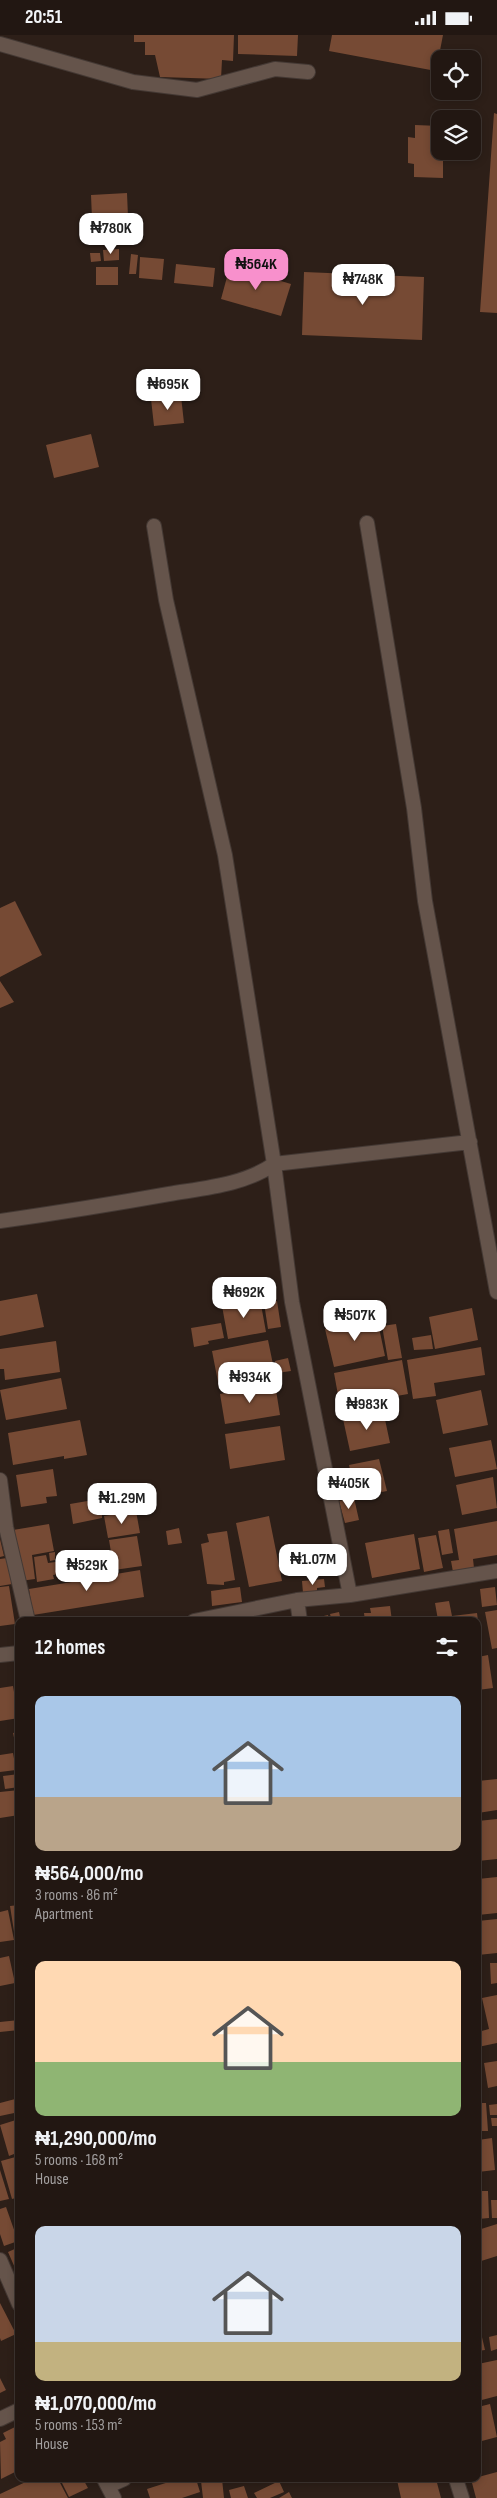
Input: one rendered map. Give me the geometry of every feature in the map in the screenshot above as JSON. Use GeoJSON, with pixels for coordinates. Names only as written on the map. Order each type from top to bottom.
{"type":"FeatureCollection","features":[{"type":"Feature","properties":{"kind":"street"},"geometry":{"type":"LineString","coordinates":[[0,44],[133,82],[197,91],[275,69],[308,72]]}},
{"type":"Feature","properties":{"kind":"street"},"geometry":{"type":"LineString","coordinates":[[367,523],[414,808],[425,901],[497,1292]]}},
{"type":"Feature","properties":{"kind":"street"},"geometry":{"type":"LineString","coordinates":[[154,526],[166,601],[225,855],[274,1164],[292,1303],[350,1595]]}},
{"type":"Feature","properties":{"kind":"street"},"geometry":{"type":"LineString","coordinates":[[0,1221],[76,1211],[218,1185],[248,1178],[274,1164],[470,1142]]}},
{"type":"Feature","properties":{"kind":"street"},"geometry":{"type":"LineString","coordinates":[[0,1480],[6,1527],[27,1617]]}},
{"type":"Feature","properties":{"kind":"street"},"geometry":{"type":"LineString","coordinates":[[214,1617],[297,1600],[350,1595],[497,1571]]}},
{"type":"Feature","properties":{"kind":"street"},"geometry":{"type":"LineString","coordinates":[[297,1600],[299,1617]]}},
{"type":"Feature","properties":{"kind":"street"},"geometry":{"type":"LineString","coordinates":[[0,1655],[15,1653]]}},
{"type":"Feature","properties":{"kind":"street"},"geometry":{"type":"LineString","coordinates":[[0,2260],[15,2295]]}},
{"type":"Feature","properties":{"kind":"street"},"geometry":{"type":"LineString","coordinates":[[0,2419],[15,2412]]}},
{"type":"Feature","properties":{"kind":"street"},"geometry":{"type":"LineString","coordinates":[[457,2482],[462,2498]]}},
{"type":"Feature","properties":{"kind":"building"},"geometry":{"type":"Polygon","coordinates":[[[134,35],[234,35],[233,61],[222,60],[221,79],[160,77],[155,55],[145,55],[145,42],[134,42],[134,35]]]}},
{"type":"Feature","properties":{"kind":"building"},"geometry":{"type":"Polygon","coordinates":[[[238,35],[298,35],[297,56],[238,54],[238,35]]]}},
{"type":"Feature","properties":{"kind":"building"},"geometry":{"type":"Polygon","coordinates":[[[332,35],[443,35],[440,50],[431,50],[431,70],[329,51],[332,35]]]}},
{"type":"Feature","properties":{"kind":"building"},"geometry":{"type":"Polygon","coordinates":[[[494,113],[497,114],[497,313],[480,312],[494,113]]]}},
{"type":"Feature","properties":{"kind":"building"},"geometry":{"type":"Polygon","coordinates":[[[415,125],[431,126],[431,160],[443,160],[443,178],[414,177],[414,164],[408,163],[408,137],[415,138],[415,125]]]}},
{"type":"Feature","properties":{"kind":"building"},"geometry":{"type":"Polygon","coordinates":[[[127,193],[129,241],[93,242],[91,195],[127,193]]]}},
{"type":"Feature","properties":{"kind":"building"},"geometry":{"type":"Polygon","coordinates":[[[119,249],[119,260],[104,261],[103,250],[119,249]]]}},
{"type":"Feature","properties":{"kind":"building"},"geometry":{"type":"Polygon","coordinates":[[[90,253],[100,253],[101,261],[91,262],[90,253]]]}},
{"type":"Feature","properties":{"kind":"building"},"geometry":{"type":"Polygon","coordinates":[[[131,254],[138,255],[136,274],[129,274],[131,254]]]}},
{"type":"Feature","properties":{"kind":"building"},"geometry":{"type":"Polygon","coordinates":[[[140,257],[164,259],[162,280],[139,278],[140,257]]]}},
{"type":"Feature","properties":{"kind":"building"},"geometry":{"type":"Polygon","coordinates":[[[176,264],[215,268],[213,287],[174,283],[176,264]]]}},
{"type":"Feature","properties":{"kind":"building"},"geometry":{"type":"Polygon","coordinates":[[[230,266],[291,284],[281,316],[221,299],[230,266]]]}},
{"type":"Feature","properties":{"kind":"building"},"geometry":{"type":"Polygon","coordinates":[[[96,267],[118,267],[118,285],[96,285],[96,267]]]}},
{"type":"Feature","properties":{"kind":"building"},"geometry":{"type":"Polygon","coordinates":[[[304,272],[424,277],[422,340],[302,335],[304,272]]]}},
{"type":"Feature","properties":{"kind":"building"},"geometry":{"type":"Polygon","coordinates":[[[181,396],[184,423],[154,426],[151,399],[181,396]]]}},
{"type":"Feature","properties":{"kind":"building"},"geometry":{"type":"Polygon","coordinates":[[[91,434],[99,467],[54,478],[46,445],[91,434]]]}},
{"type":"Feature","properties":{"kind":"building"},"geometry":{"type":"Polygon","coordinates":[[[15,901],[42,955],[0,977],[0,908],[15,901]]]}},
{"type":"Feature","properties":{"kind":"building"},"geometry":{"type":"Polygon","coordinates":[[[0,981],[14,1002],[0,1008],[0,981]]]}},
{"type":"Feature","properties":{"kind":"building"},"geometry":{"type":"Polygon","coordinates":[[[37,1294],[44,1327],[0,1336],[0,1301],[37,1294]]]}},
{"type":"Feature","properties":{"kind":"building"},"geometry":{"type":"Polygon","coordinates":[[[260,1299],[266,1332],[228,1339],[222,1306],[260,1299]]]}},
{"type":"Feature","properties":{"kind":"building"},"geometry":{"type":"Polygon","coordinates":[[[277,1301],[281,1327],[268,1329],[264,1303],[277,1301]]]}},
{"type":"Feature","properties":{"kind":"building"},"geometry":{"type":"Polygon","coordinates":[[[472,1308],[478,1340],[435,1349],[429,1317],[472,1308]]]}},
{"type":"Feature","properties":{"kind":"building"},"geometry":{"type":"Polygon","coordinates":[[[377,1318],[385,1356],[334,1367],[325,1329],[377,1318]]]}},
{"type":"Feature","properties":{"kind":"building"},"geometry":{"type":"Polygon","coordinates":[[[221,1323],[224,1338],[208,1341],[209,1344],[194,1347],[191,1328],[221,1323]]]}},
{"type":"Feature","properties":{"kind":"building"},"geometry":{"type":"Polygon","coordinates":[[[396,1324],[402,1358],[388,1360],[382,1326],[396,1324]]]}},
{"type":"Feature","properties":{"kind":"building"},"geometry":{"type":"Polygon","coordinates":[[[431,1335],[433,1349],[414,1350],[412,1338],[431,1335]]]}},
{"type":"Feature","properties":{"kind":"building"},"geometry":{"type":"Polygon","coordinates":[[[268,1340],[276,1379],[257,1383],[256,1380],[219,1387],[212,1351],[268,1340]]]}},
{"type":"Feature","properties":{"kind":"building"},"geometry":{"type":"Polygon","coordinates":[[[56,1341],[60,1372],[5,1380],[4,1369],[0,1369],[0,1349],[56,1341]]]}},
{"type":"Feature","properties":{"kind":"building"},"geometry":{"type":"Polygon","coordinates":[[[481,1347],[485,1375],[434,1383],[436,1396],[413,1399],[407,1360],[481,1347]]]}},
{"type":"Feature","properties":{"kind":"building"},"geometry":{"type":"Polygon","coordinates":[[[288,1358],[291,1371],[277,1373],[275,1361],[288,1358]]]}},
{"type":"Feature","properties":{"kind":"building"},"geometry":{"type":"Polygon","coordinates":[[[402,1360],[408,1394],[340,1406],[334,1373],[402,1360]]]}},
{"type":"Feature","properties":{"kind":"building"},"geometry":{"type":"Polygon","coordinates":[[[61,1378],[67,1409],[6,1420],[0,1390],[61,1378]]]}},
{"type":"Feature","properties":{"kind":"building"},"geometry":{"type":"Polygon","coordinates":[[[275,1384],[280,1415],[225,1424],[220,1394],[275,1384]]]}},
{"type":"Feature","properties":{"kind":"building"},"geometry":{"type":"Polygon","coordinates":[[[481,1390],[488,1425],[443,1434],[436,1400],[481,1390]]]}},
{"type":"Feature","properties":{"kind":"building"},"geometry":{"type":"Polygon","coordinates":[[[383,1410],[390,1443],[350,1451],[343,1419],[383,1410]]]}},
{"type":"Feature","properties":{"kind":"building"},"geometry":{"type":"Polygon","coordinates":[[[80,1420],[87,1455],[64,1459],[64,1456],[13,1465],[8,1433],[80,1420]]]}},
{"type":"Feature","properties":{"kind":"building"},"geometry":{"type":"Polygon","coordinates":[[[280,1426],[285,1460],[230,1469],[225,1434],[280,1426]]]}},
{"type":"Feature","properties":{"kind":"building"},"geometry":{"type":"Polygon","coordinates":[[[491,1440],[497,1469],[455,1477],[449,1448],[491,1440]]]}},
{"type":"Feature","properties":{"kind":"building"},"geometry":{"type":"Polygon","coordinates":[[[379,1459],[387,1491],[356,1497],[349,1465],[379,1459]]]}},
{"type":"Feature","properties":{"kind":"building"},"geometry":{"type":"Polygon","coordinates":[[[53,1469],[57,1496],[46,1497],[47,1503],[21,1507],[16,1475],[53,1469]]]}},
{"type":"Feature","properties":{"kind":"building"},"geometry":{"type":"Polygon","coordinates":[[[493,1477],[497,1508],[462,1515],[456,1485],[493,1477]]]}},
{"type":"Feature","properties":{"kind":"building"},"geometry":{"type":"Polygon","coordinates":[[[134,1493],[136,1509],[102,1515],[102,1518],[73,1524],[70,1504],[134,1493]]]}},
{"type":"Feature","properties":{"kind":"building"},"geometry":{"type":"Polygon","coordinates":[[[354,1498],[359,1520],[345,1523],[339,1501],[354,1498]]]}},
{"type":"Feature","properties":{"kind":"building"},"geometry":{"type":"Polygon","coordinates":[[[136,1511],[140,1533],[108,1538],[104,1516],[136,1511]]]}},
{"type":"Feature","properties":{"kind":"building"},"geometry":{"type":"Polygon","coordinates":[[[269,1516],[282,1581],[249,1587],[236,1523],[269,1516]]]}},
{"type":"Feature","properties":{"kind":"building"},"geometry":{"type":"Polygon","coordinates":[[[497,1521],[497,1555],[473,1559],[474,1568],[453,1572],[451,1561],[459,1560],[454,1529],[497,1521]]]}},
{"type":"Feature","properties":{"kind":"building"},"geometry":{"type":"Polygon","coordinates":[[[49,1524],[54,1551],[32,1555],[35,1579],[20,1581],[13,1530],[49,1524]]]}},
{"type":"Feature","properties":{"kind":"building"},"geometry":{"type":"Polygon","coordinates":[[[179,1528],[182,1543],[168,1545],[166,1531],[179,1528]]]}},
{"type":"Feature","properties":{"kind":"building"},"geometry":{"type":"Polygon","coordinates":[[[449,1529],[453,1553],[442,1555],[438,1531],[449,1529]]]}},
{"type":"Feature","properties":{"kind":"building"},"geometry":{"type":"Polygon","coordinates":[[[227,1531],[235,1580],[224,1582],[224,1585],[207,1584],[201,1544],[209,1542],[207,1534],[227,1531]]]}},
{"type":"Feature","properties":{"kind":"building"},"geometry":{"type":"Polygon","coordinates":[[[414,1534],[420,1569],[372,1578],[365,1543],[414,1534]]]}},
{"type":"Feature","properties":{"kind":"building"},"geometry":{"type":"Polygon","coordinates":[[[436,1535],[443,1568],[424,1572],[418,1538],[436,1535]]]}},
{"type":"Feature","properties":{"kind":"building"},"geometry":{"type":"Polygon","coordinates":[[[137,1536],[142,1566],[114,1570],[109,1540],[137,1536]]]}},
{"type":"Feature","properties":{"kind":"building"},"geometry":{"type":"Polygon","coordinates":[[[0,1539],[4,1556],[0,1557],[0,1539]]]}},
{"type":"Feature","properties":{"kind":"building"},"geometry":{"type":"Polygon","coordinates":[[[55,1552],[55,1560],[50,1561],[49,1553],[55,1552]]]}},
{"type":"Feature","properties":{"kind":"building"},"geometry":{"type":"Polygon","coordinates":[[[46,1555],[48,1563],[63,1561],[65,1573],[53,1575],[54,1579],[37,1582],[34,1557],[46,1555]]]}},
{"type":"Feature","properties":{"kind":"building"},"geometry":{"type":"Polygon","coordinates":[[[7,1558],[12,1584],[0,1586],[0,1559],[7,1558]]]}},
{"type":"Feature","properties":{"kind":"building"},"geometry":{"type":"Polygon","coordinates":[[[140,1570],[144,1597],[33,1615],[29,1589],[78,1581],[77,1575],[91,1573],[92,1578],[140,1570]]]}},
{"type":"Feature","properties":{"kind":"building"},"geometry":{"type":"Polygon","coordinates":[[[324,1579],[325,1587],[317,1588],[317,1592],[303,1593],[302,1581],[324,1579]]]}},
{"type":"Feature","properties":{"kind":"building"},"geometry":{"type":"Polygon","coordinates":[[[9,1586],[15,1624],[0,1626],[0,1587],[9,1586]]]}},
{"type":"Feature","properties":{"kind":"building"},"geometry":{"type":"Polygon","coordinates":[[[240,1587],[242,1602],[212,1606],[211,1591],[240,1587]]]}},
{"type":"Feature","properties":{"kind":"building"},"geometry":{"type":"Polygon","coordinates":[[[495,1587],[497,1605],[482,1607],[480,1589],[495,1587]]]}},
{"type":"Feature","properties":{"kind":"building"},"geometry":{"type":"Polygon","coordinates":[[[449,1601],[452,1616],[477,1613],[478,1617],[437,1617],[435,1603],[449,1601]]]}},
{"type":"Feature","properties":{"kind":"building"},"geometry":{"type":"Polygon","coordinates":[[[390,1606],[391,1617],[364,1617],[364,1613],[371,1613],[370,1608],[390,1606]]]}},
{"type":"Feature","properties":{"kind":"building"},"geometry":{"type":"Polygon","coordinates":[[[497,1610],[497,1648],[492,1649],[485,1612],[497,1610]]]}},
{"type":"Feature","properties":{"kind":"building"},"geometry":{"type":"Polygon","coordinates":[[[339,1612],[340,1617],[331,1617],[330,1614],[339,1612]]]}},
{"type":"Feature","properties":{"kind":"building"},"geometry":{"type":"Polygon","coordinates":[[[488,1655],[493,1688],[481,1690],[481,1656],[488,1655]]]}},
{"type":"Feature","properties":{"kind":"building"},"geometry":{"type":"Polygon","coordinates":[[[13,1686],[15,1692],[15,1719],[0,1721],[0,1688],[13,1686]]]}},
{"type":"Feature","properties":{"kind":"building"},"geometry":{"type":"Polygon","coordinates":[[[13,1753],[15,1770],[0,1772],[0,1755],[13,1753]]]}},
{"type":"Feature","properties":{"kind":"building"},"geometry":{"type":"Polygon","coordinates":[[[15,1774],[15,1788],[5,1789],[3,1776],[15,1774]]]}},
{"type":"Feature","properties":{"kind":"building"},"geometry":{"type":"Polygon","coordinates":[[[497,1779],[497,1810],[481,1813],[481,1781],[497,1779]]]}},
{"type":"Feature","properties":{"kind":"building"},"geometry":{"type":"Polygon","coordinates":[[[15,1790],[15,1816],[0,1818],[0,1792],[15,1790]]]}},
{"type":"Feature","properties":{"kind":"building"},"geometry":{"type":"Polygon","coordinates":[[[497,1819],[497,1859],[481,1861],[481,1821],[497,1819]]]}},
{"type":"Feature","properties":{"kind":"building"},"geometry":{"type":"Polygon","coordinates":[[[497,1877],[497,1913],[481,1915],[481,1879],[497,1877]]]}},
{"type":"Feature","properties":{"kind":"building"},"geometry":{"type":"Polygon","coordinates":[[[15,1905],[15,1938],[10,1906],[15,1905]]]}},
{"type":"Feature","properties":{"kind":"building"},"geometry":{"type":"Polygon","coordinates":[[[8,1910],[14,1940],[0,1942],[0,1912],[8,1910]]]}},
{"type":"Feature","properties":{"kind":"building"},"geometry":{"type":"Polygon","coordinates":[[[497,1919],[497,1953],[481,1955],[481,1921],[497,1919]]]}},
{"type":"Feature","properties":{"kind":"building"},"geometry":{"type":"Polygon","coordinates":[[[9,1956],[15,1983],[0,1986],[0,1958],[9,1956]]]}},
{"type":"Feature","properties":{"kind":"building"},"geometry":{"type":"Polygon","coordinates":[[[490,1963],[497,1963],[497,1983],[491,1984],[490,1963]]]}},
{"type":"Feature","properties":{"kind":"building"},"geometry":{"type":"Polygon","coordinates":[[[497,1995],[497,2043],[481,2046],[481,2031],[489,2029],[482,1998],[497,1995]]]}},
{"type":"Feature","properties":{"kind":"building"},"geometry":{"type":"Polygon","coordinates":[[[15,2020],[15,2030],[0,2032],[0,2022],[15,2020]]]}},
{"type":"Feature","properties":{"kind":"building"},"geometry":{"type":"Polygon","coordinates":[[[497,2061],[497,2086],[488,2088],[484,2063],[497,2061]]]}},
{"type":"Feature","properties":{"kind":"building"},"geometry":{"type":"Polygon","coordinates":[[[15,2099],[15,2113],[0,2116],[0,2103],[15,2099]]]}},
{"type":"Feature","properties":{"kind":"building"},"geometry":{"type":"Polygon","coordinates":[[[481,2103],[486,2103],[488,2131],[481,2131],[481,2103]]]}},
{"type":"Feature","properties":{"kind":"building"},"geometry":{"type":"Polygon","coordinates":[[[497,2104],[497,2115],[490,2115],[489,2105],[497,2104]]]}},
{"type":"Feature","properties":{"kind":"building"},"geometry":{"type":"Polygon","coordinates":[[[491,2118],[497,2118],[497,2126],[492,2126],[491,2118]]]}},
{"type":"Feature","properties":{"kind":"building"},"geometry":{"type":"Polygon","coordinates":[[[15,2120],[15,2154],[9,2156],[0,2125],[15,2120]]]}},
{"type":"Feature","properties":{"kind":"building"},"geometry":{"type":"Polygon","coordinates":[[[492,2138],[495,2170],[481,2172],[481,2140],[492,2138]]]}},
{"type":"Feature","properties":{"kind":"building"},"geometry":{"type":"Polygon","coordinates":[[[15,2157],[15,2198],[12,2199],[1,2161],[15,2157]]]}},
{"type":"Feature","properties":{"kind":"building"},"geometry":{"type":"Polygon","coordinates":[[[0,2170],[9,2199],[0,2201],[0,2170]]]}},
{"type":"Feature","properties":{"kind":"building"},"geometry":{"type":"Polygon","coordinates":[[[481,2191],[488,2191],[489,2218],[481,2219],[481,2191]]]}},
{"type":"Feature","properties":{"kind":"building"},"geometry":{"type":"Polygon","coordinates":[[[491,2200],[497,2200],[497,2218],[492,2218],[491,2200]]]}},
{"type":"Feature","properties":{"kind":"building"},"geometry":{"type":"Polygon","coordinates":[[[6,2207],[15,2232],[15,2242],[4,2246],[0,2234],[0,2209],[6,2207]]]}},
{"type":"Feature","properties":{"kind":"building"},"geometry":{"type":"Polygon","coordinates":[[[497,2224],[497,2256],[481,2261],[481,2229],[497,2224]]]}},
{"type":"Feature","properties":{"kind":"building"},"geometry":{"type":"Polygon","coordinates":[[[15,2249],[15,2268],[8,2252],[15,2249]]]}},
{"type":"Feature","properties":{"kind":"building"},"geometry":{"type":"Polygon","coordinates":[[[0,2303],[15,2334],[1,2341],[0,2303]]]}},
{"type":"Feature","properties":{"kind":"building"},"geometry":{"type":"Polygon","coordinates":[[[481,2333],[485,2350],[481,2351],[481,2333]]]}},
{"type":"Feature","properties":{"kind":"building"},"geometry":{"type":"Polygon","coordinates":[[[497,2335],[497,2349],[491,2351],[489,2337],[497,2335]]]}},
{"type":"Feature","properties":{"kind":"building"},"geometry":{"type":"Polygon","coordinates":[[[497,2360],[497,2396],[481,2400],[481,2363],[497,2360]]]}},
{"type":"Feature","properties":{"kind":"building"},"geometry":{"type":"Polygon","coordinates":[[[0,2378],[6,2390],[0,2393],[0,2378]]]}},
{"type":"Feature","properties":{"kind":"building"},"geometry":{"type":"Polygon","coordinates":[[[490,2404],[497,2437],[481,2441],[481,2406],[490,2404]]]}},
{"type":"Feature","properties":{"kind":"building"},"geometry":{"type":"Polygon","coordinates":[[[15,2427],[15,2472],[1,2479],[0,2442],[6,2439],[3,2433],[15,2427]]]}},
{"type":"Feature","properties":{"kind":"building"},"geometry":{"type":"Polygon","coordinates":[[[497,2472],[497,2498],[476,2498],[472,2482],[481,2482],[481,2476],[497,2472]]]}},
{"type":"Feature","properties":{"kind":"building"},"geometry":{"type":"Polygon","coordinates":[[[26,2482],[60,2482],[68,2498],[0,2498],[0,2494],[26,2482]]]}},
{"type":"Feature","properties":{"kind":"building"},"geometry":{"type":"Polygon","coordinates":[[[62,2482],[85,2482],[88,2488],[69,2497],[62,2482]]]}},
{"type":"Feature","properties":{"kind":"building"},"geometry":{"type":"Polygon","coordinates":[[[169,2482],[197,2482],[200,2492],[182,2498],[150,2498],[147,2489],[169,2482]]]}},
{"type":"Feature","properties":{"kind":"building"},"geometry":{"type":"Polygon","coordinates":[[[201,2482],[222,2482],[224,2498],[203,2498],[201,2482]]]}},
{"type":"Feature","properties":{"kind":"building"},"geometry":{"type":"Polygon","coordinates":[[[277,2482],[279,2482],[284,2492],[270,2498],[257,2498],[254,2493],[277,2482]]]}},
{"type":"Feature","properties":{"kind":"building"},"geometry":{"type":"Polygon","coordinates":[[[397,2482],[437,2482],[441,2498],[401,2498],[397,2482]]]}},
{"type":"Feature","properties":{"kind":"building"},"geometry":{"type":"Polygon","coordinates":[[[244,2486],[248,2498],[231,2498],[229,2490],[244,2486]]]}},
{"type":"Feature","properties":{"kind":"building"},"geometry":{"type":"Polygon","coordinates":[[[289,2492],[292,2498],[279,2498],[289,2492]]]}}]}
